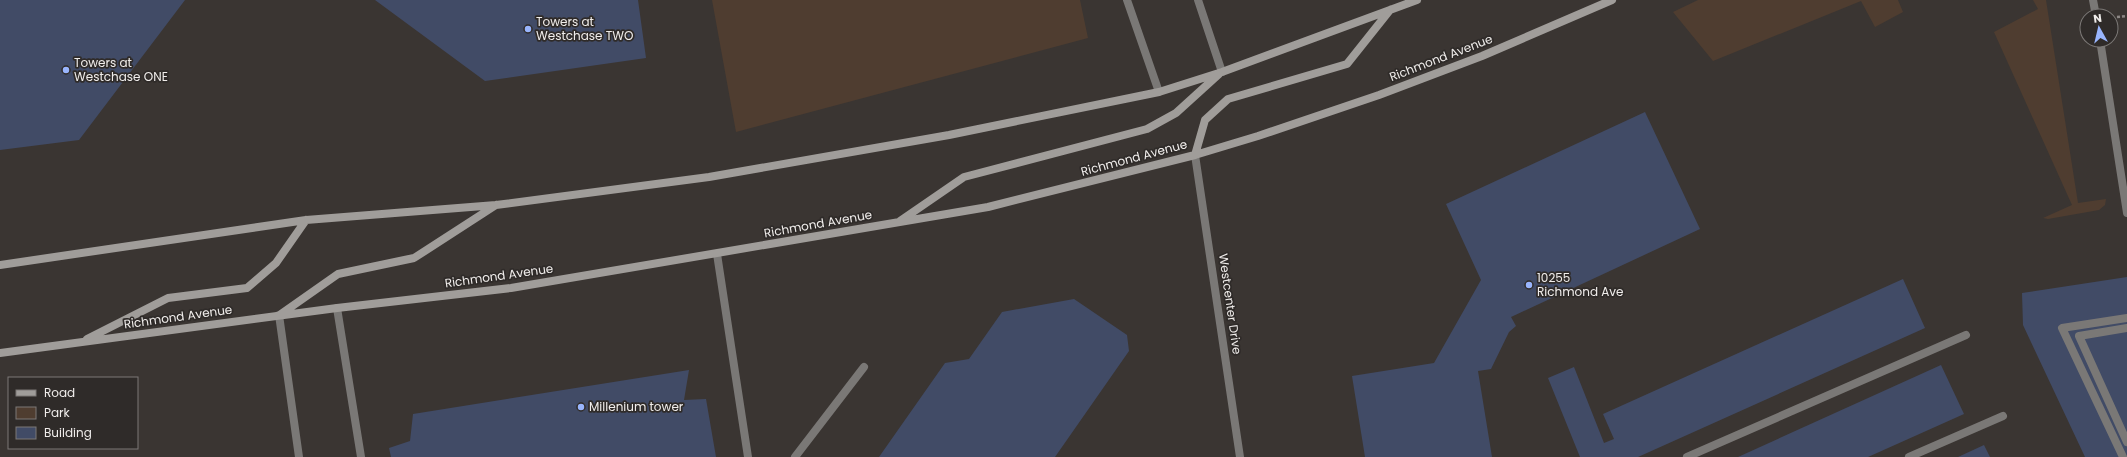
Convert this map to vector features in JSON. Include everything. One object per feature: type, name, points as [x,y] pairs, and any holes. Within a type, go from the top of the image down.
[{"type":"main road","name":"Richmond Avenue","points":[[0,353],[279,315],[511,288],[988,207],[1195,155],[1379,95],[1482,56],[1612,0]]},
{"type":"main road","points":[[0,265],[306,220],[496,205],[709,178],[949,135],[1159,92],[1222,72],[1413,1]]},
{"type":"main road","points":[[1195,155],[1205,120],[1228,99],[1347,64],[1391,10]]},
{"type":"main road","points":[[898,222],[964,177],[1147,129],[1176,113],[1222,72]]},
{"type":"main road","points":[[279,315],[338,274],[414,258],[496,205]]},
{"type":"main road","points":[[81,342],[168,298],[247,288],[276,263],[306,220]]},
{"type":"street","points":[[1127,0],[1159,92]]},
{"type":"street","points":[[1198,0],[1222,72]]},
{"type":"street","points":[[2101,48],[2127,213]]},
{"type":"street","name":"Westcenter Drive","points":[[1195,155],[1240,457]]},
{"type":"street","points":[[717,254],[748,457]]},
{"type":"street","points":[[337,308],[361,457]]},
{"type":"street","points":[[279,315],[300,457]]},
{"type":"street","points":[[2123,457],[2062,328],[2127,318]]},
{"type":"street","points":[[2127,328],[2079,336],[2127,442]]},
{"type":"street","points":[[1687,457],[1966,336]]},
{"type":"street","points":[[795,457],[804,448],[864,367]]},
{"type":"street","points":[[1909,457],[2003,416]]},
{"type":"green space","points":[[712,0],[1080,0],[1088,38],[736,132]]},
{"type":"green space","points":[[1698,0],[1898,0],[1903,12],[1875,27],[1861,1],[1713,61],[1673,12]]},
{"type":"green space","points":[[2033,0],[2046,0],[2078,203],[2106,199],[2105,205],[2099,210],[2048,219],[2043,218],[2072,205],[1994,32],[2038,9]]},
{"type":"building","name":"Towers at Westchase ONE","points":[[0,0],[185,0],[79,140],[0,150]]},
{"type":"building","name":"Towers at Westchase TWO","points":[[375,0],[638,0],[646,58],[485,81]]},
{"type":"building","name":"10255 Richmond Ave","points":[[1645,112],[1700,229],[1511,317],[1516,326],[1509,332],[1491,369],[1478,371],[1492,457],[1365,457],[1352,376],[1434,363],[1481,280],[1446,204]]},
{"type":"building","points":[[2127,277],[2127,457],[2085,457],[2023,325],[2022,293]]},
{"type":"building","points":[[1903,279],[1925,328],[1638,457],[1580,457],[1548,378],[1574,367],[1604,443],[1614,439],[1603,414]]},
{"type":"building","points":[[1074,299],[1127,335],[1129,351],[1055,457],[879,457],[945,363],[969,359],[1002,312]]},
{"type":"building","points":[[1941,365],[1964,414],[1868,457],[1738,457]]},
{"type":"building","name":"Millenium tower","points":[[689,370],[684,400],[706,399],[716,457],[391,457],[389,448],[410,441],[413,414]]},
{"type":"building","points":[[1984,445],[1990,457],[1958,457]]},
{"type":"place","name":"Towers at Westchase TWO","points":[[528,29]]},
{"type":"place","name":"Towers at Westchase ONE","points":[[66,70]]},
{"type":"place","name":"10255 Richmond Ave","points":[[1529,285]]},
{"type":"place","name":"Millenium tower","points":[[581,407]]}]
